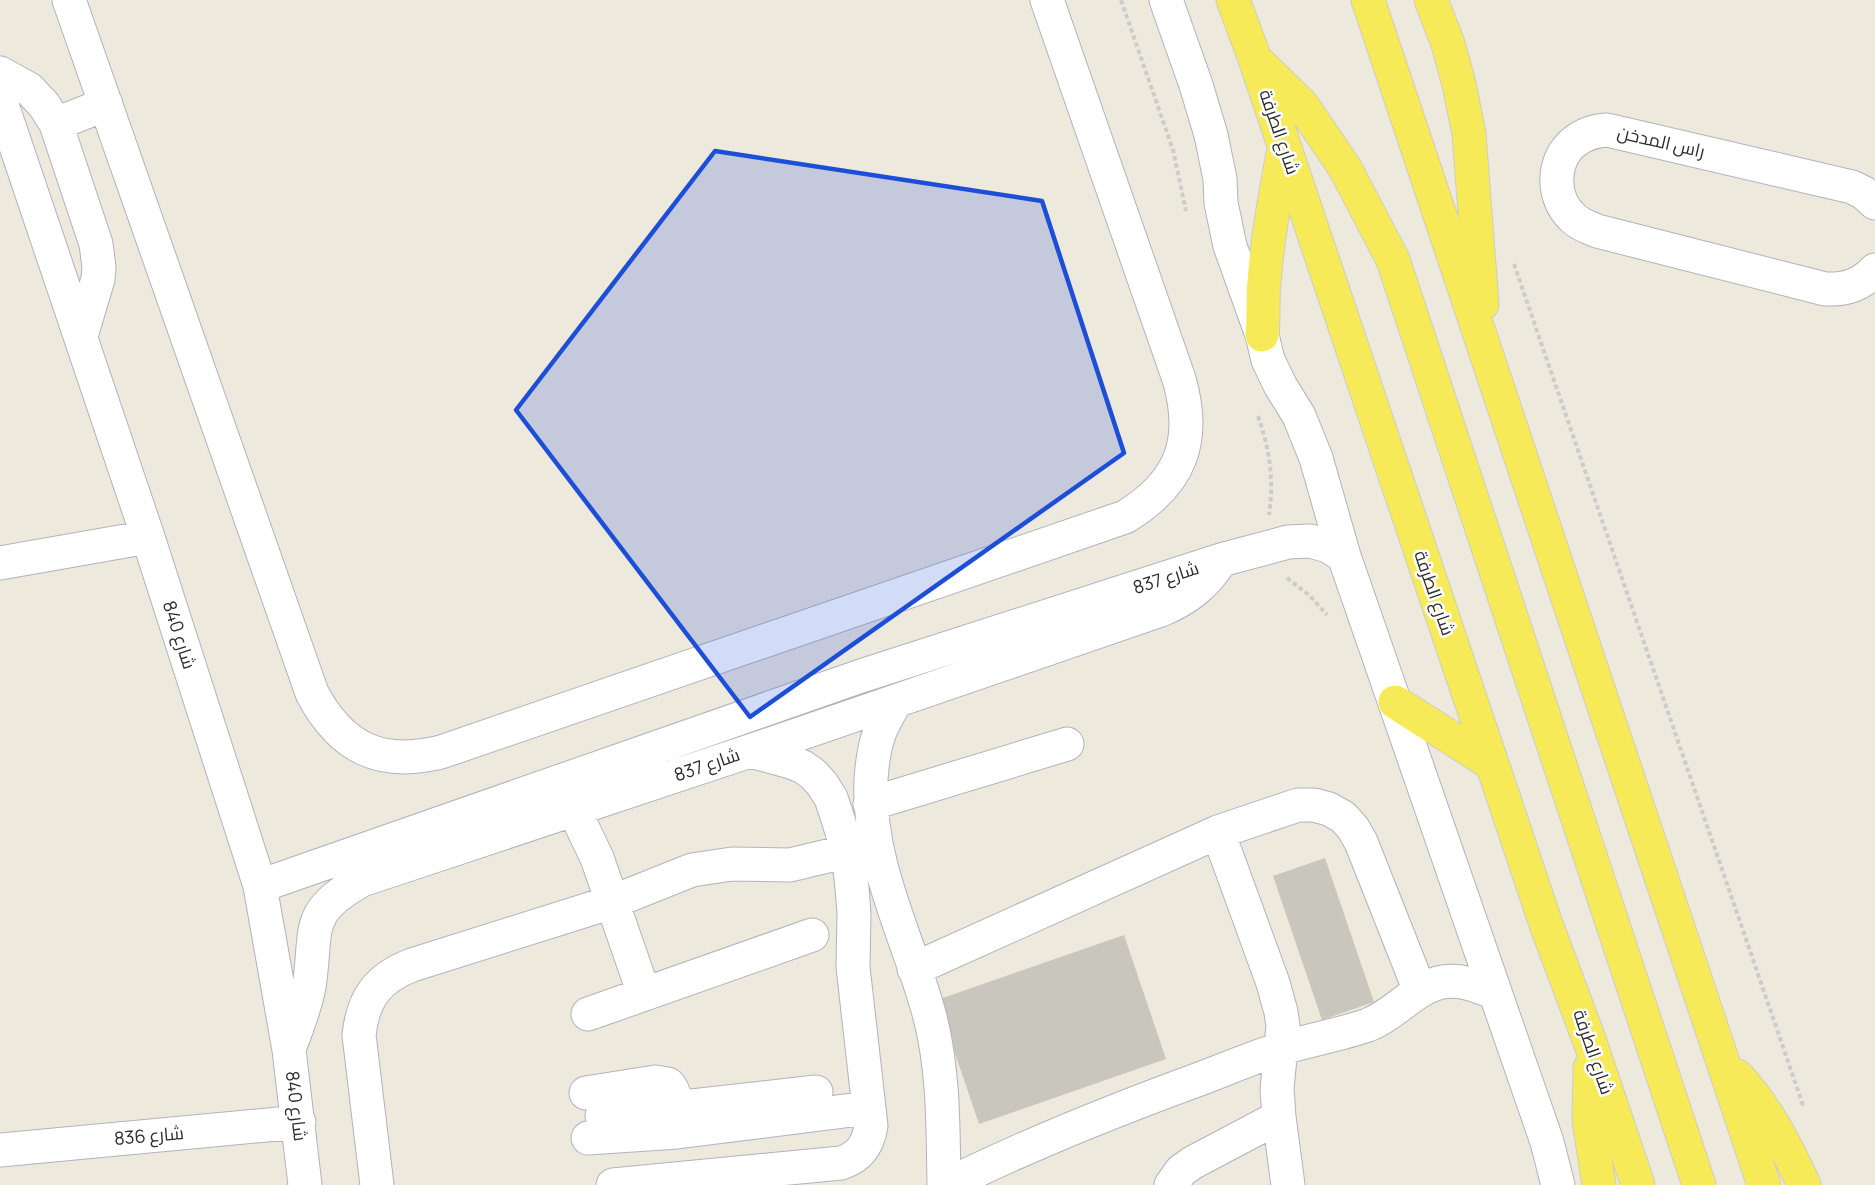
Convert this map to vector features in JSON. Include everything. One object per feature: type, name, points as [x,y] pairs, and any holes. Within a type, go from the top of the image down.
[{"type":"main road","name":"شارع الطرفة","points":[[1233,0],[1255,58],[1547,927],[1590,1042],[1638,1185]]},
{"type":"main road","points":[[1368,0],[1764,1185]]},
{"type":"main road","points":[[1431,0],[1460,84],[1469,134],[1485,348]]},
{"type":"main road","points":[[1255,58],[1302,105],[1339,159],[1393,260],[1699,1185]]},
{"type":"main road","points":[[1262,335],[1264,284],[1272,213],[1284,146]]},
{"type":"main road","points":[[1395,702],[1492,764]]},
{"type":"main road","points":[[1590,1042],[1589,1121],[1599,1185]]},
{"type":"main road","points":[[1724,1061],[1754,1094],[1777,1130],[1804,1185]]},
{"type":"street","points":[[69,0],[312,693],[323,713],[337,730],[355,744],[375,753],[397,758],[420,757],[441,752],[1125,517],[1145,505],[1162,488],[1175,469],[1184,447],[1187,424],[1185,401],[1047,0]]},
{"type":"street","points":[[1166,0],[1211,135],[1217,159],[1230,246],[1262,335],[1268,360],[1299,416],[1316,458],[1344,556],[1547,1142],[1558,1185]]},
{"type":"street","points":[[0,73],[28,89],[44,105],[56,124],[96,244],[98,279],[81,336]]},
{"type":"street","name":"شارع 840","points":[[0,99],[148,537],[260,886],[289,1050],[305,1185]]},
{"type":"street","points":[[56,124],[106,104]]},
{"type":"street","name":"راس المدخن","points":[[1875,203],[1864,193],[1852,187],[1607,130],[1592,132],[1579,138],[1567,149],[1559,161],[1556,176],[1557,191],[1562,205],[1571,217],[1583,226],[1875,303]]},
{"type":"street","name":"راس المدخن","points":[[1825,289],[1854,286],[1867,279],[1875,270]]},
{"type":"street","points":[[0,563],[148,537]]},
{"type":"street","name":"شارع 837","points":[[260,886],[861,676],[1221,560],[1267,547],[1299,542],[1328,546],[1344,556]]},
{"type":"street","name":"شارع 837","points":[[289,1050],[308,990],[314,927],[319,915],[340,892],[362,880],[895,702],[1176,604],[1202,586],[1221,560]]},
{"type":"street","points":[[895,702],[879,735],[872,767],[870,804],[875,843],[883,875],[929,1016],[940,1071],[946,1185],[1096,1118],[1280,1049],[1369,1024],[1381,1019],[1420,991],[1439,983],[1460,981],[1495,993]]},
{"type":"street","points":[[870,804],[1067,744]]},
{"type":"street","points":[[613,1185],[841,1163],[851,1160],[866,1146],[870,1136],[871,1126],[853,967],[854,913],[848,851],[831,798],[813,774],[791,762],[750,751]]},
{"type":"street","points":[[914,969],[1218,832],[1298,805],[1314,805],[1329,809],[1342,817],[1353,828],[1361,842],[1420,991]]},
{"type":"street","points":[[574,810],[597,858],[644,994]]},
{"type":"street","points":[[1218,832],[1279,999],[1282,1026],[1277,1089],[1288,1185]]},
{"type":"street","points":[[377,1185],[359,1035],[360,1019],[365,1005],[384,980],[412,965],[612,902],[692,870],[732,864],[790,865],[848,851]]},
{"type":"street","points":[[588,1014],[812,935]]},
{"type":"street","points":[[677,1179],[677,1120],[673,1090],[668,1084],[661,1082],[590,1116],[677,1120],[867,1097]]},
{"type":"street","points":[[1171,1185],[1181,1171],[1192,1163],[1279,1118]]},
{"type":"street","name":"شارع 836","points":[[0,1150],[299,1122]]},
{"type":"path","points":[[1512,257],[1805,1111]]},
{"type":"highlighted area","points":[[715,151],[1042,201],[1124,453],[750,717],[516,410]]},
{"type":"building","points":[[1325,858],[1374,1002],[1322,1020],[1273,876]]},
{"type":"building","points":[[1124,935],[1166,1059],[979,1124],[937,1000]]}]
